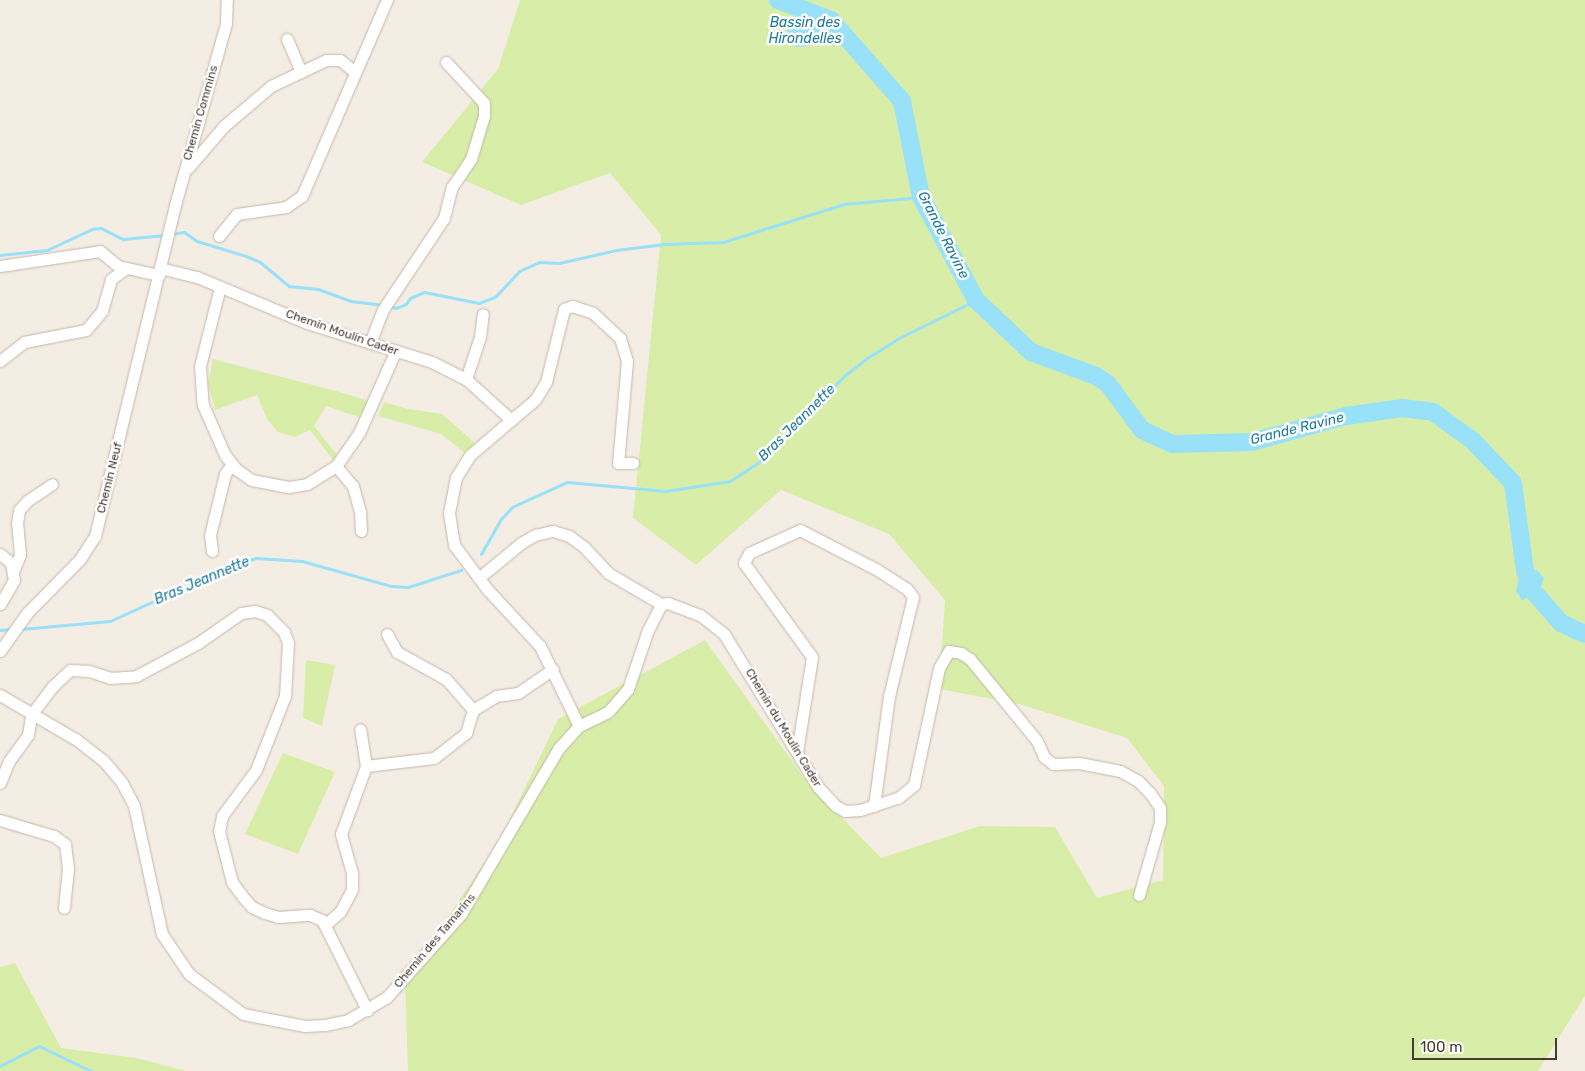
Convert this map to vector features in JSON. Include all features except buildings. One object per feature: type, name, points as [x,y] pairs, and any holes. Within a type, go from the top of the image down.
[{"type":"street","name":"Chemin Commins","points":[[159,271],[226,22],[227,0]]},
{"type":"street","points":[[219,236],[237,214],[279,209],[297,202],[387,0]]},
{"type":"street","points":[[287,39],[301,72]]},
{"type":"street","points":[[185,171],[224,126],[262,93],[301,72],[333,59],[355,72]]},
{"type":"street","points":[[370,343],[382,311],[444,218],[452,187],[471,159],[484,116],[484,103],[446,62]]},
{"type":"street","name":"Chemin Moulin Cader","points":[[0,266],[100,252],[118,266],[159,271],[220,287],[307,324],[432,362],[466,379],[511,420]]},
{"type":"street","points":[[0,361],[24,342],[86,330],[102,311],[111,279],[127,268]]},
{"type":"street","name":"Chemin Neuf","points":[[0,651],[27,613],[80,560],[95,536],[159,271]]},
{"type":"street","points":[[220,287],[200,366],[199,382],[202,406],[212,432],[232,464],[252,480],[289,487],[307,484],[336,466],[359,433],[394,352]]},
{"type":"street","points":[[580,726],[554,669],[540,646],[480,578],[454,545],[449,514],[452,492],[456,477],[470,455],[535,400],[546,382],[564,309],[572,306],[594,313],[620,338],[627,360],[618,462],[633,463]]},
{"type":"street","points":[[466,379],[480,337],[483,314]]},
{"type":"street","points":[[212,551],[210,534],[225,474],[232,464]]},
{"type":"street","points":[[336,466],[353,486],[361,531]]},
{"type":"street","points":[[13,572],[20,555],[17,523],[19,510],[27,501],[52,484]]},
{"type":"street","points":[[797,752],[812,657],[744,563],[749,553],[800,530],[876,570],[907,589],[913,597],[889,696],[874,806]]},
{"type":"street","points":[[480,578],[521,543],[535,535],[553,531],[569,536],[584,547],[608,573],[661,604]]},
{"type":"street","points":[[0,554],[11,563],[13,572],[12,588],[0,604]]},
{"type":"street","name":"Chemin du Moulin Cader","points":[[661,604],[668,603],[700,615],[724,634],[823,794],[836,806],[853,812],[905,795],[916,781],[939,668],[949,652],[956,650],[970,659],[1037,741],[1044,757],[1053,764],[1079,763],[1120,771],[1138,781],[1150,793],[1160,808],[1160,822],[1139,896]]},
{"type":"street","name":"Chemin des Tamarins","points":[[0,695],[103,760],[122,783],[134,806],[162,934],[189,974],[243,1014],[260,1019],[325,1025],[348,1020],[387,997],[408,977],[461,914],[558,749],[580,726],[608,712],[628,689],[648,630],[661,604]]},
{"type":"street","points":[[0,783],[9,761],[28,735],[32,715],[53,686],[70,670],[89,671],[110,678],[136,676],[198,643],[241,613],[255,611],[267,615],[280,627],[288,643],[285,696],[256,770],[222,816],[219,831],[232,882],[252,907],[278,917],[314,916],[326,924],[367,1010]]},
{"type":"street","points":[[387,634],[397,652],[446,680],[473,710]]},
{"type":"street","points":[[366,766],[434,758],[466,733],[473,710],[496,696],[518,693],[554,669]]},
{"type":"street","points":[[326,924],[340,912],[352,888],[352,873],[341,834],[366,766],[360,729]]},
{"type":"street","points":[[0,820],[54,836],[65,844],[68,869],[64,908]]},
{"type":"green space","points":[[520,0],[1585,0],[1585,996],[1538,1071],[408,1071],[405,980],[500,840],[558,719],[705,640],[807,782],[881,858],[980,826],[1055,827],[1097,898],[1163,880],[1164,786],[1127,738],[1019,704],[939,689],[945,600],[889,534],[781,490],[696,565],[633,518],[661,235],[610,173],[521,205],[422,162],[498,69]]},
{"type":"green space","points":[[213,359],[369,401],[362,418],[326,406],[314,426],[338,456],[334,461],[310,430],[295,437],[278,432],[267,419],[257,395],[215,410],[208,383]]},
{"type":"green space","points":[[384,402],[408,409],[442,414],[475,443],[465,453],[441,434],[378,416]]},
{"type":"green space","points":[[306,660],[335,665],[322,726],[303,718]]},
{"type":"green space","points":[[283,753],[335,772],[298,854],[245,834]]},
{"type":"green space","points":[[15,963],[61,1048],[136,1058],[187,1071],[0,1071],[0,967]]},
{"type":"water","name":"Bassin des Hirondelles","points":[[823,12],[835,18],[825,36],[809,46],[796,47],[785,38],[789,25],[801,15]]},
{"type":"water","points":[[1528,568],[1538,571],[1544,579],[1538,593],[1522,600],[1516,591],[1519,578]]},
{"type":"waterway","name":"Grande Ravine","points":[[778,0],[831,20],[902,101],[921,197],[976,300],[1031,352],[1096,376],[1108,384],[1142,430],[1172,444],[1252,442],[1346,416],[1402,408],[1433,412],[1472,440],[1513,483],[1525,571],[1532,590],[1561,623],[1585,634]]},
{"type":"waterway","points":[[388,306],[396,308],[406,304],[410,298],[424,292],[479,303],[495,297],[519,271],[539,262],[559,263],[616,250],[665,244],[723,242],[844,204],[921,197]]},
{"type":"waterway","points":[[0,255],[47,250],[92,229],[101,228],[123,239],[165,235]]},
{"type":"waterway","points":[[171,234],[184,232],[197,241],[260,262],[289,286],[318,289],[351,301],[382,305]]},
{"type":"waterway","name":"Bras Jeannette","points":[[481,554],[501,519],[512,507],[567,482],[666,491],[730,481],[762,460],[844,376],[867,358],[897,339],[976,300]]},
{"type":"waterway","name":"Bras Jeannette","points":[[21,629],[110,621],[233,565],[256,558],[302,561],[391,586],[408,587],[461,570]]},
{"type":"waterway","name":"Bras Jeannette","points":[[0,630],[12,629]]},
{"type":"waterway","points":[[0,1066],[39,1046],[91,1071]]}]
